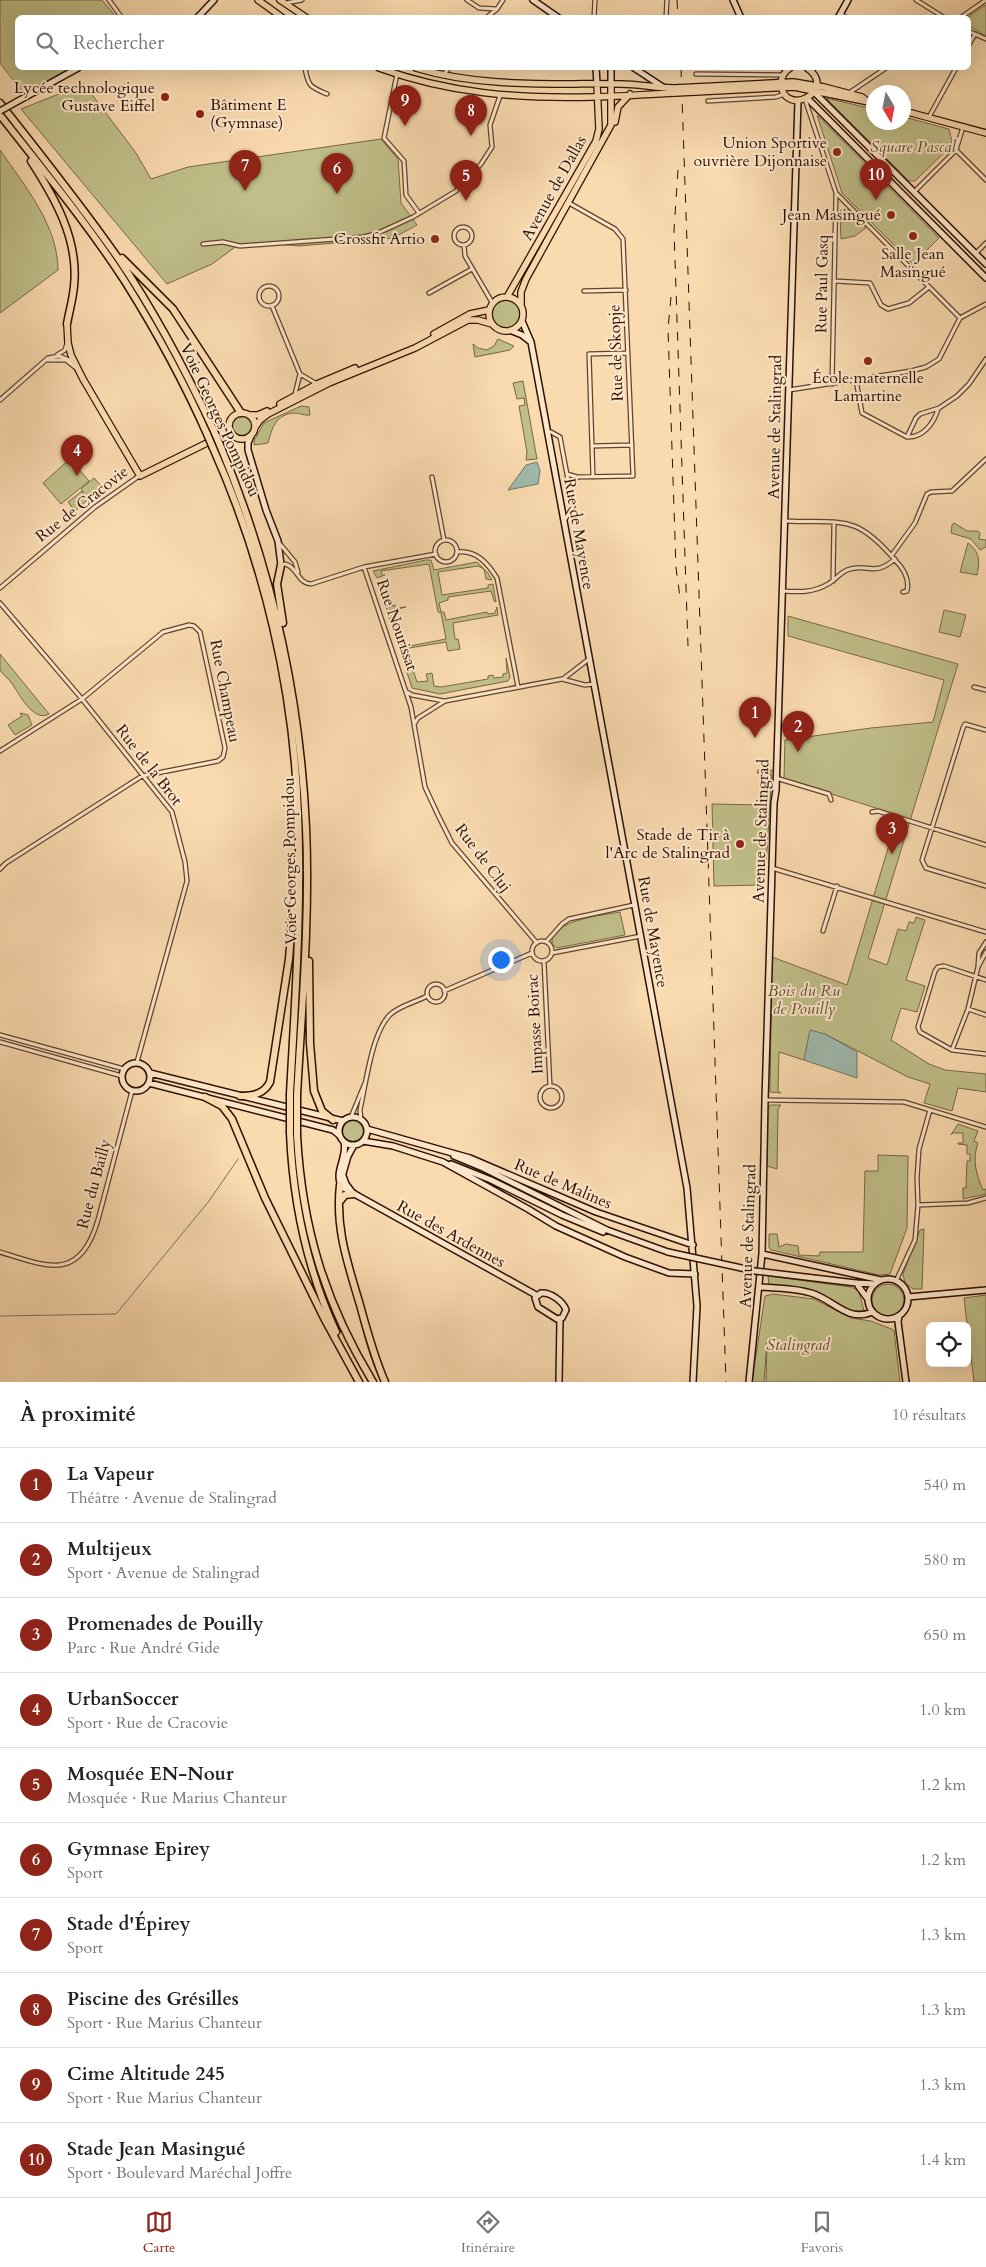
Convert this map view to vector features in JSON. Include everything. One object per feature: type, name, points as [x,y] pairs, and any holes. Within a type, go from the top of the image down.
[{"type":"highway","name":"Voie Georges Pompidou","points":[[0,103],[104,239],[160,326],[240,492],[270,588],[288,667],[304,792],[307,899],[290,1133],[295,1197],[310,1263],[332,1322],[364,1382]]},
{"type":"highway","name":"Voie Georges Pompidou","points":[[0,115],[126,283],[210,432]]},
{"type":"highway","points":[[11,130],[52,196],[68,234],[75,275],[67,324]]},
{"type":"highway","points":[[104,239],[138,277],[173,309],[241,413]]},
{"type":"highway","name":"Voie Georges Pompidou","points":[[216,444],[249,541],[273,632],[291,731],[299,842],[299,933],[294,1095],[302,1192],[316,1261],[342,1325],[373,1382]]},
{"type":"highway","points":[[281,566],[278,572],[278,592],[288,667]]},
{"type":"highway","points":[[240,1096],[253,1095],[264,1090],[271,1076],[289,959],[299,842]]},
{"type":"highway","points":[[307,899],[310,1043],[314,1091],[322,1111],[333,1120]]},
{"type":"highway","points":[[205,1097],[222,1106],[232,1119],[269,1206],[320,1310],[359,1382]]},
{"type":"highway","points":[[340,1185],[339,1227],[342,1242],[371,1345],[385,1382]]},
{"type":"highway","points":[[339,1205],[342,1197],[354,1194]]},
{"type":"main road","points":[[200,15],[214,0]]},
{"type":"main road","points":[[258,0],[279,15]]},
{"type":"main road","points":[[533,0],[554,15]]},
{"type":"main road","points":[[733,0],[740,15]]},
{"type":"main road","points":[[839,15],[848,0]]},
{"type":"main road","points":[[282,2],[302,15]]},
{"type":"main road","points":[[0,111],[74,70]]},
{"type":"main road","points":[[384,70],[455,89],[500,96],[597,97],[781,85],[848,93],[866,101]]},
{"type":"main road","points":[[397,74],[398,70]]},
{"type":"main road","points":[[425,70],[501,82],[611,84],[664,88],[675,91]]},
{"type":"main road","points":[[596,70],[596,84]]},
{"type":"main road","points":[[611,70],[611,84]]},
{"type":"main road","points":[[637,70],[664,88]]},
{"type":"main road","points":[[813,70],[815,89],[986,264]]},
{"type":"main road","points":[[783,72],[781,85],[785,94],[792,99],[803,99],[815,89]]},
{"type":"main road","name":"Avenue de Dallas","points":[[507,297],[513,290],[596,141],[599,129],[596,84]]},
{"type":"main road","name":"Avenue de Dallas","points":[[607,134],[612,121],[611,84]]},
{"type":"main road","points":[[815,89],[866,101]]},
{"type":"main road","name":"Avenue de Dallas","points":[[522,305],[523,285],[568,202],[615,123],[618,107],[630,94]]},
{"type":"main road","points":[[803,99],[910,201],[986,278]]},
{"type":"main road","name":"Avenue de Stalingrad","points":[[749,1382],[762,1254],[772,868],[789,390],[803,99]]},
{"type":"main road","points":[[911,113],[986,133]]},
{"type":"main road","points":[[910,201],[915,193]]},
{"type":"main road","points":[[975,254],[972,260],[986,278]]},
{"type":"main road","points":[[251,436],[240,439],[233,436],[228,425],[232,418],[241,413],[258,415],[317,384],[420,343],[470,314],[489,310],[493,304],[507,297],[513,298],[522,305],[524,316],[522,321],[512,331]]},
{"type":"main road","points":[[489,310],[492,324]]},
{"type":"main road","points":[[281,566],[279,544],[266,510],[248,450],[248,443],[256,426],[268,414],[323,386],[415,348],[468,320],[478,320],[492,324],[498,330],[512,331],[522,335],[531,342]]},
{"type":"main road","name":"Rue de Mayence","points":[[522,321],[531,342],[684,1173],[693,1245],[697,1306],[693,1382]]},
{"type":"main road","points":[[67,324],[68,343],[75,363],[140,476]]},
{"type":"main road","points":[[250,415],[256,426]]},
{"type":"main road","name":"Rue de Cracovie","points":[[216,444],[228,425]]},
{"type":"main road","name":"Rue de Cracovie","points":[[140,476],[233,436]]},
{"type":"main road","points":[[137,1062],[144,1065],[150,1073],[150,1083],[140,1091],[132,1091],[124,1085],[122,1076],[124,1069],[130,1064],[137,1062]]},
{"type":"main road","points":[[150,1073],[333,1120],[343,1121],[351,1117],[361,1120],[366,1129],[363,1141],[354,1145],[350,1151],[340,1185]]},
{"type":"main road","points":[[150,1083],[333,1130],[344,1142],[345,1148],[339,1172],[340,1185]]},
{"type":"main road","points":[[339,1135],[339,1128],[343,1121]]},
{"type":"main road","name":"Rue de Malines","points":[[366,1129],[470,1158],[596,1212],[693,1245]]},
{"type":"main road","name":"Rue de Malines","points":[[363,1141],[393,1146],[459,1166],[562,1215],[603,1232],[668,1252],[755,1271],[875,1284]]},
{"type":"main road","points":[[344,1142],[354,1145]]},
{"type":"main road","name":"Rue de Malines","points":[[424,1146],[483,1168],[567,1212],[626,1238]]},
{"type":"main road","name":"Rue de Malines","points":[[443,1162],[528,1208],[556,1226],[625,1257],[669,1272],[695,1274]]},
{"type":"main road","points":[[343,1174],[346,1184],[354,1194]]},
{"type":"main road","name":"Rue des Ardennes","points":[[340,1185],[536,1295],[546,1292],[563,1303],[566,1310],[564,1316],[560,1319],[559,1382]]},
{"type":"main road","points":[[762,1254],[881,1280],[896,1281],[902,1285],[908,1297],[906,1309],[899,1316],[886,1319]]},
{"type":"main road","points":[[868,1299],[869,1293],[875,1284],[881,1280]]},
{"type":"main road","points":[[856,1282],[868,1299],[872,1312]]},
{"type":"main road","points":[[760,1287],[809,1292],[854,1315],[872,1312],[896,1327],[899,1334]]},
{"type":"main road","points":[[908,1297],[986,1290]]},
{"type":"main road","name":"Rue des Ardennes","points":[[536,1295],[535,1302],[538,1307],[560,1319]]},
{"type":"main road","points":[[899,1316],[899,1334],[906,1382]]},
{"type":"street","points":[[109,0],[120,15]]},
{"type":"street","points":[[282,2],[302,0]]},
{"type":"street","points":[[467,0],[479,8],[497,8]]},
{"type":"street","points":[[489,15],[503,0]]},
{"type":"street","points":[[594,15],[595,0]]},
{"type":"street","points":[[666,15],[667,0]]},
{"type":"street","points":[[916,0],[940,15]]},
{"type":"street","points":[[964,15],[986,0]]},
{"type":"street","points":[[971,32],[986,39]]},
{"type":"street","points":[[971,41],[975,34]]},
{"type":"street","points":[[306,70],[312,88],[327,94]]},
{"type":"street","points":[[444,74],[447,70]]},
{"type":"street","points":[[848,93],[883,70]]},
{"type":"street","points":[[929,118],[955,70]]},
{"type":"street","points":[[696,74],[783,72]]},
{"type":"street","points":[[397,74],[384,138],[404,161],[406,195],[419,214]]},
{"type":"street","points":[[708,101],[776,97],[785,94]]},
{"type":"street","points":[[204,244],[223,242],[240,246],[363,236],[376,234],[419,214],[456,192],[481,164],[492,147],[490,125],[500,96]]},
{"type":"street","name":"Rue Paul Gasq","points":[[803,99],[836,193],[832,384]]},
{"type":"street","points":[[915,193],[956,150],[963,127]]},
{"type":"street","points":[[956,150],[986,180]]},
{"type":"street","points":[[836,193],[960,318]]},
{"type":"street","name":"Rue de Skopje","points":[[567,474],[577,477],[633,476],[626,290],[621,235],[615,229],[568,202]]},
{"type":"street","points":[[464,227],[472,235],[470,243],[464,245],[459,244],[454,237],[456,231],[464,227]]},
{"type":"street","points":[[975,254],[986,243]]},
{"type":"street","points":[[464,245],[465,256],[493,304]]},
{"type":"street","points":[[429,293],[472,269]]},
{"type":"street","points":[[835,281],[870,283],[881,305],[888,309],[909,303],[929,287]]},
{"type":"street","points":[[265,287],[272,287],[278,292],[279,299],[272,306],[265,305],[260,300],[260,292],[265,287]]},
{"type":"street","points":[[584,291],[626,290]]},
{"type":"street","points":[[789,390],[911,372],[933,364],[944,352],[960,318],[986,304]]},
{"type":"street","points":[[272,306],[300,374],[295,396]]},
{"type":"street","points":[[67,324],[70,327],[73,352],[83,379]]},
{"type":"street","points":[[0,400],[45,361],[62,352],[68,343]]},
{"type":"street","points":[[593,477],[589,354],[628,353]]},
{"type":"street","points":[[55,355],[64,356],[75,363]]},
{"type":"street","points":[[907,436],[920,414],[938,408],[957,396],[969,384],[986,359]]},
{"type":"street","points":[[45,361],[66,360],[77,369],[83,379]]},
{"type":"street","points":[[300,374],[317,384]]},
{"type":"street","points":[[856,380],[862,414],[907,436],[918,436],[925,432],[938,408]]},
{"type":"street","points":[[548,432],[560,437],[570,488],[573,507],[564,521]]},
{"type":"street","points":[[592,446],[632,445]]},
{"type":"street","points":[[782,590],[806,592],[833,581],[852,569],[883,568],[893,557],[914,524],[927,494],[931,492],[952,491],[986,459]]},
{"type":"street","name":"Rue de Cracovie","points":[[0,588],[95,507],[140,476]]},
{"type":"street","points":[[432,477],[444,540]]},
{"type":"street","points":[[570,488],[577,477]]},
{"type":"street","points":[[785,521],[849,523],[861,528],[878,540],[903,569],[908,580],[907,590],[903,592]]},
{"type":"street","points":[[833,581],[834,522]]},
{"type":"street","points":[[444,540],[454,542],[458,552],[454,559],[448,562],[440,560],[436,554],[438,544],[444,540]]},
{"type":"street","points":[[279,544],[295,562],[298,575]]},
{"type":"street","points":[[458,552],[477,556],[488,563],[497,578],[518,688]]},
{"type":"street","points":[[281,566],[288,564],[295,569],[302,582],[311,584],[364,567],[436,554]]},
{"type":"street","name":"Rue Nourissat","points":[[364,567],[406,692]]},
{"type":"street","name":"Rue de la Brot","points":[[0,603],[82,699],[174,817],[187,876],[182,901],[137,1062]]},
{"type":"street","name":"Rue Champeau","points":[[82,699],[163,632],[189,625],[198,628],[205,647],[225,748],[223,757],[218,761],[142,776]]},
{"type":"street","points":[[406,692],[412,695],[445,701],[518,688],[562,679],[589,659]]},
{"type":"street","points":[[562,679],[585,685],[594,684]]},
{"type":"street","points":[[974,687],[986,690]]},
{"type":"street","name":"Rue de Cluj","points":[[406,692],[412,707],[425,787],[452,843],[536,943]]},
{"type":"street","points":[[0,751],[82,699]]},
{"type":"street","points":[[414,725],[418,718],[445,701]]},
{"type":"street","points":[[986,730],[965,724],[962,728],[922,860],[925,867],[986,886]]},
{"type":"street","points":[[0,869],[6,863],[142,776]]},
{"type":"street","points":[[776,778],[829,794],[831,800]]},
{"type":"street","points":[[872,812],[878,811],[986,845]]},
{"type":"street","points":[[772,868],[986,932]]},
{"type":"street","points":[[823,931],[837,886]]},
{"type":"street","points":[[532,953],[536,943],[546,942],[569,919],[635,905]]},
{"type":"street","points":[[532,953],[538,960],[544,961],[552,953],[641,936]]},
{"type":"street","points":[[546,942],[550,945],[552,953]]},
{"type":"street","points":[[952,1050],[968,1009],[978,967],[978,958],[986,943]]},
{"type":"street","points":[[978,967],[986,952]]},
{"type":"street","points":[[444,991],[532,953]]},
{"type":"street","name":"Impasse Boirac","points":[[544,961],[550,1086]]},
{"type":"street","points":[[986,980],[944,966],[938,967],[935,970],[918,1027],[920,1032],[952,1050],[986,1054]]},
{"type":"street","points":[[427,996],[427,991],[433,985],[438,985],[444,991]]},
{"type":"street","points":[[427,996],[432,1001],[439,1002],[443,998],[444,991]]},
{"type":"street","points":[[361,1120],[360,1110],[380,1029],[388,1017],[397,1010],[427,996]]},
{"type":"street","points":[[968,1009],[986,1015]]},
{"type":"street","points":[[0,1035],[124,1069]]},
{"type":"street","points":[[0,1042],[122,1076]]},
{"type":"street","points":[[351,1117],[369,1070]]},
{"type":"street","name":"Impasse Boirac","points":[[550,1086],[558,1088],[562,1094],[559,1105],[552,1108],[542,1104],[540,1097],[542,1091],[550,1086]]},
{"type":"street","name":"Rue du Bailly","points":[[0,1252],[49,1266],[68,1262],[86,1250],[96,1229],[132,1091]]},
{"type":"street","points":[[765,1100],[904,1102],[986,1127]]},
{"type":"street","points":[[896,1281],[915,1240],[919,1149],[930,1110]]},
{"type":"street","points":[[918,1205],[968,1203],[986,1198]]},
{"type":"green space","points":[[0,0],[102,0],[114,15],[15,15],[15,70],[66,70],[24,94],[0,63]]},
{"type":"green space","points":[[986,6],[986,36],[971,27],[971,15]]},
{"type":"green space","points":[[84,84],[136,153],[151,179],[188,167],[381,139],[398,159],[401,203],[417,225],[393,238],[299,246],[264,243],[238,245],[212,264],[167,284],[21,109]]},
{"type":"green space","name":"Square Pascal","points":[[826,98],[866,107],[866,130],[911,130],[911,119],[949,129],[952,141],[950,147],[915,181],[909,181]]},
{"type":"green space","name":"Jean Masingué","points":[[817,115],[939,238],[913,264],[842,193]]},
{"type":"green space","points":[[0,150],[29,191],[46,221],[56,253],[58,270],[0,313]]},
{"type":"green space","points":[[845,208],[866,228],[855,236],[841,239],[840,211]]},
{"type":"green space","points":[[506,300],[516,304],[520,314],[516,324],[506,328],[496,324],[492,314],[496,304]]},
{"type":"green space","points":[[498,339],[514,346],[510,350],[475,357],[473,344],[478,348],[487,350],[494,346]]},
{"type":"green space","points":[[523,381],[537,459],[526,460],[527,452],[519,406],[525,405],[524,398],[517,399],[513,383]]},
{"type":"green space","points":[[301,406],[309,407],[310,415],[295,413],[283,416],[276,423],[268,443],[254,445],[254,441],[264,423]]},
{"type":"green space","points":[[238,416],[246,416],[252,422],[252,430],[246,436],[238,436],[232,430],[232,422]]},
{"type":"green space","points":[[70,459],[89,481],[61,504],[43,483]]},
{"type":"green space","points":[[94,478],[102,487],[75,511],[68,502],[82,491],[87,498],[81,489]]},
{"type":"green space","points":[[954,523],[967,531],[978,531],[980,533],[979,539],[986,540],[986,547],[980,550],[971,539],[951,533]]},
{"type":"green space","points":[[968,543],[977,553],[979,565],[977,575],[960,572]]},
{"type":"green space","points":[[431,560],[434,570],[477,562],[484,569],[478,566],[438,572],[442,595],[488,588],[488,585],[493,584],[496,602],[491,591],[448,597],[448,600],[439,603],[441,612],[444,612],[446,620],[487,612],[488,614],[495,613],[497,607],[498,615],[453,623],[455,639],[458,639],[460,649],[448,651],[446,642],[409,648],[407,652],[410,659],[404,660],[398,645],[404,644],[405,647],[446,639],[441,613],[438,612],[429,564],[381,571],[382,575],[385,575],[377,578],[373,571]]},
{"type":"green space","points":[[484,569],[488,573],[492,580],[486,579]]},
{"type":"green space","points":[[386,580],[384,582],[392,606],[395,605],[396,608],[406,607],[393,610],[402,638],[397,640],[378,583]]},
{"type":"green space","points":[[944,610],[966,615],[960,637],[939,632]]},
{"type":"green space","name":"Bois du Ru de Pouilly","points":[[788,616],[958,664],[868,958],[887,965],[898,929],[906,931],[909,922],[914,923],[916,917],[925,920],[906,980],[925,986],[917,1012],[901,1008],[891,1040],[929,1064],[945,1070],[986,1074],[986,1092],[958,1088],[952,1111],[924,1103],[930,1084],[908,1077],[825,1034],[810,1031],[804,1060],[779,1052],[778,1091],[781,1093],[770,1092],[772,957],[847,985],[898,815],[784,779],[785,740],[871,728],[933,722],[944,680],[788,636]]},
{"type":"green space","points":[[0,654],[49,714],[43,716],[37,714],[22,699],[11,682],[0,670]]},
{"type":"green space","points":[[506,658],[510,677],[508,681],[440,694],[412,688],[405,666],[411,664],[417,682],[428,681],[426,674],[432,673],[434,686],[441,687],[488,679],[488,676],[493,675],[494,678],[503,677],[503,674],[507,673]]},
{"type":"green space","points":[[20,713],[28,715],[32,725],[15,735],[8,725],[22,716]]},
{"type":"green space","name":"Stade de Tir à l'Arc de Stalingrad","points":[[758,770],[772,770],[768,774],[772,775],[765,882],[761,885],[714,886],[712,804],[761,805],[762,773],[757,773]]},
{"type":"green space","points":[[620,912],[625,935],[557,948],[552,944],[553,936],[559,929],[568,924],[591,917]]},
{"type":"green space","points":[[770,1105],[781,1105],[778,1109],[777,1169],[767,1166],[768,1110]]},
{"type":"green space","points":[[353,1120],[363,1127],[364,1131],[357,1141],[353,1142],[343,1135],[342,1131],[349,1121]]},
{"type":"green space","points":[[958,1124],[978,1131],[974,1141],[978,1143],[975,1155],[976,1167],[978,1178],[983,1190],[986,1189],[986,1194],[963,1199],[963,1188],[966,1188],[967,1161],[970,1161],[970,1154],[967,1154],[967,1145],[958,1144],[963,1143],[963,1133],[953,1133],[951,1135]]},
{"type":"green space","points":[[878,1155],[908,1156],[907,1228],[890,1274],[879,1275],[769,1248],[769,1234],[777,1234],[779,1247],[786,1244],[798,1246],[799,1255],[819,1256],[820,1252],[863,1252],[865,1171],[878,1171]]},
{"type":"green space","points":[[924,1229],[922,1289],[913,1289],[905,1283],[903,1274],[920,1230]]},
{"type":"green space","points":[[768,1276],[851,1287],[859,1291],[864,1311],[852,1311],[812,1290],[769,1285]]},
{"type":"green space","points":[[888,1284],[900,1288],[904,1300],[900,1312],[888,1316],[876,1312],[872,1300],[876,1288]]},
{"type":"green space","name":"Stalingrad","points":[[773,1294],[814,1299],[851,1318],[871,1321],[894,1330],[900,1382],[766,1382],[767,1342],[764,1382],[752,1382],[765,1296]]},
{"type":"green space","points":[[986,1295],[986,1382],[974,1382],[971,1357],[971,1322],[967,1322],[964,1298]]},
{"type":"shaded area","points":[[537,462],[540,471],[538,484],[508,490],[526,465]]},
{"type":"shaded area","points":[[810,1030],[825,1034],[857,1052],[857,1078],[804,1060]]},
{"type":"waterway","points":[[0,1316],[116,1314],[209,1201],[238,1159]]},
{"type":"railway","points":[[677,0],[678,15]]},
{"type":"railway","points":[[681,70],[726,1382]]},
{"type":"railway","points":[[678,170],[674,230],[688,646]]},
{"type":"railway","points":[[671,297],[668,329],[676,568],[680,597]]},
{"type":"place","name":"Lycée technologique Gustave Eiffel","points":[[165,97]]},
{"type":"place","name":"Bâtiment E (Gymnase)","points":[[200,114]]},
{"type":"place","name":"Cime Altitude 245","points":[[405,126]]},
{"type":"place","name":"Piscine des Grésilles","points":[[471,136]]},
{"type":"place","name":"Union Sportive ouvrière Dijonnaise","points":[[837,152]]},
{"type":"place","name":"Stade d'Épirey","points":[[245,191]]},
{"type":"place","name":"Gymnase Epirey","points":[[337,194]]},
{"type":"place","name":"Stade Jean Masingué","points":[[876,200]]},
{"type":"place","name":"Mosquée EN-Nour","points":[[466,201]]},
{"type":"place","name":"Jean Masingué","points":[[891,215]]},
{"type":"place","name":"Salle Jean Masingué","points":[[913,236]]},
{"type":"place","name":"Crossfit Artio","points":[[435,239]]},
{"type":"place","name":"École maternelle Lamartine","points":[[868,361]]},
{"type":"place","name":"UrbanSoccer","points":[[77,476]]},
{"type":"place","name":"La Vapeur","points":[[755,738]]},
{"type":"place","name":"Multijeux","points":[[798,752]]},
{"type":"place","name":"Stade de Tir à l'Arc de Stalingrad","points":[[740,844]]},
{"type":"place","name":"Promenades de Pouilly","points":[[892,854]]}]
